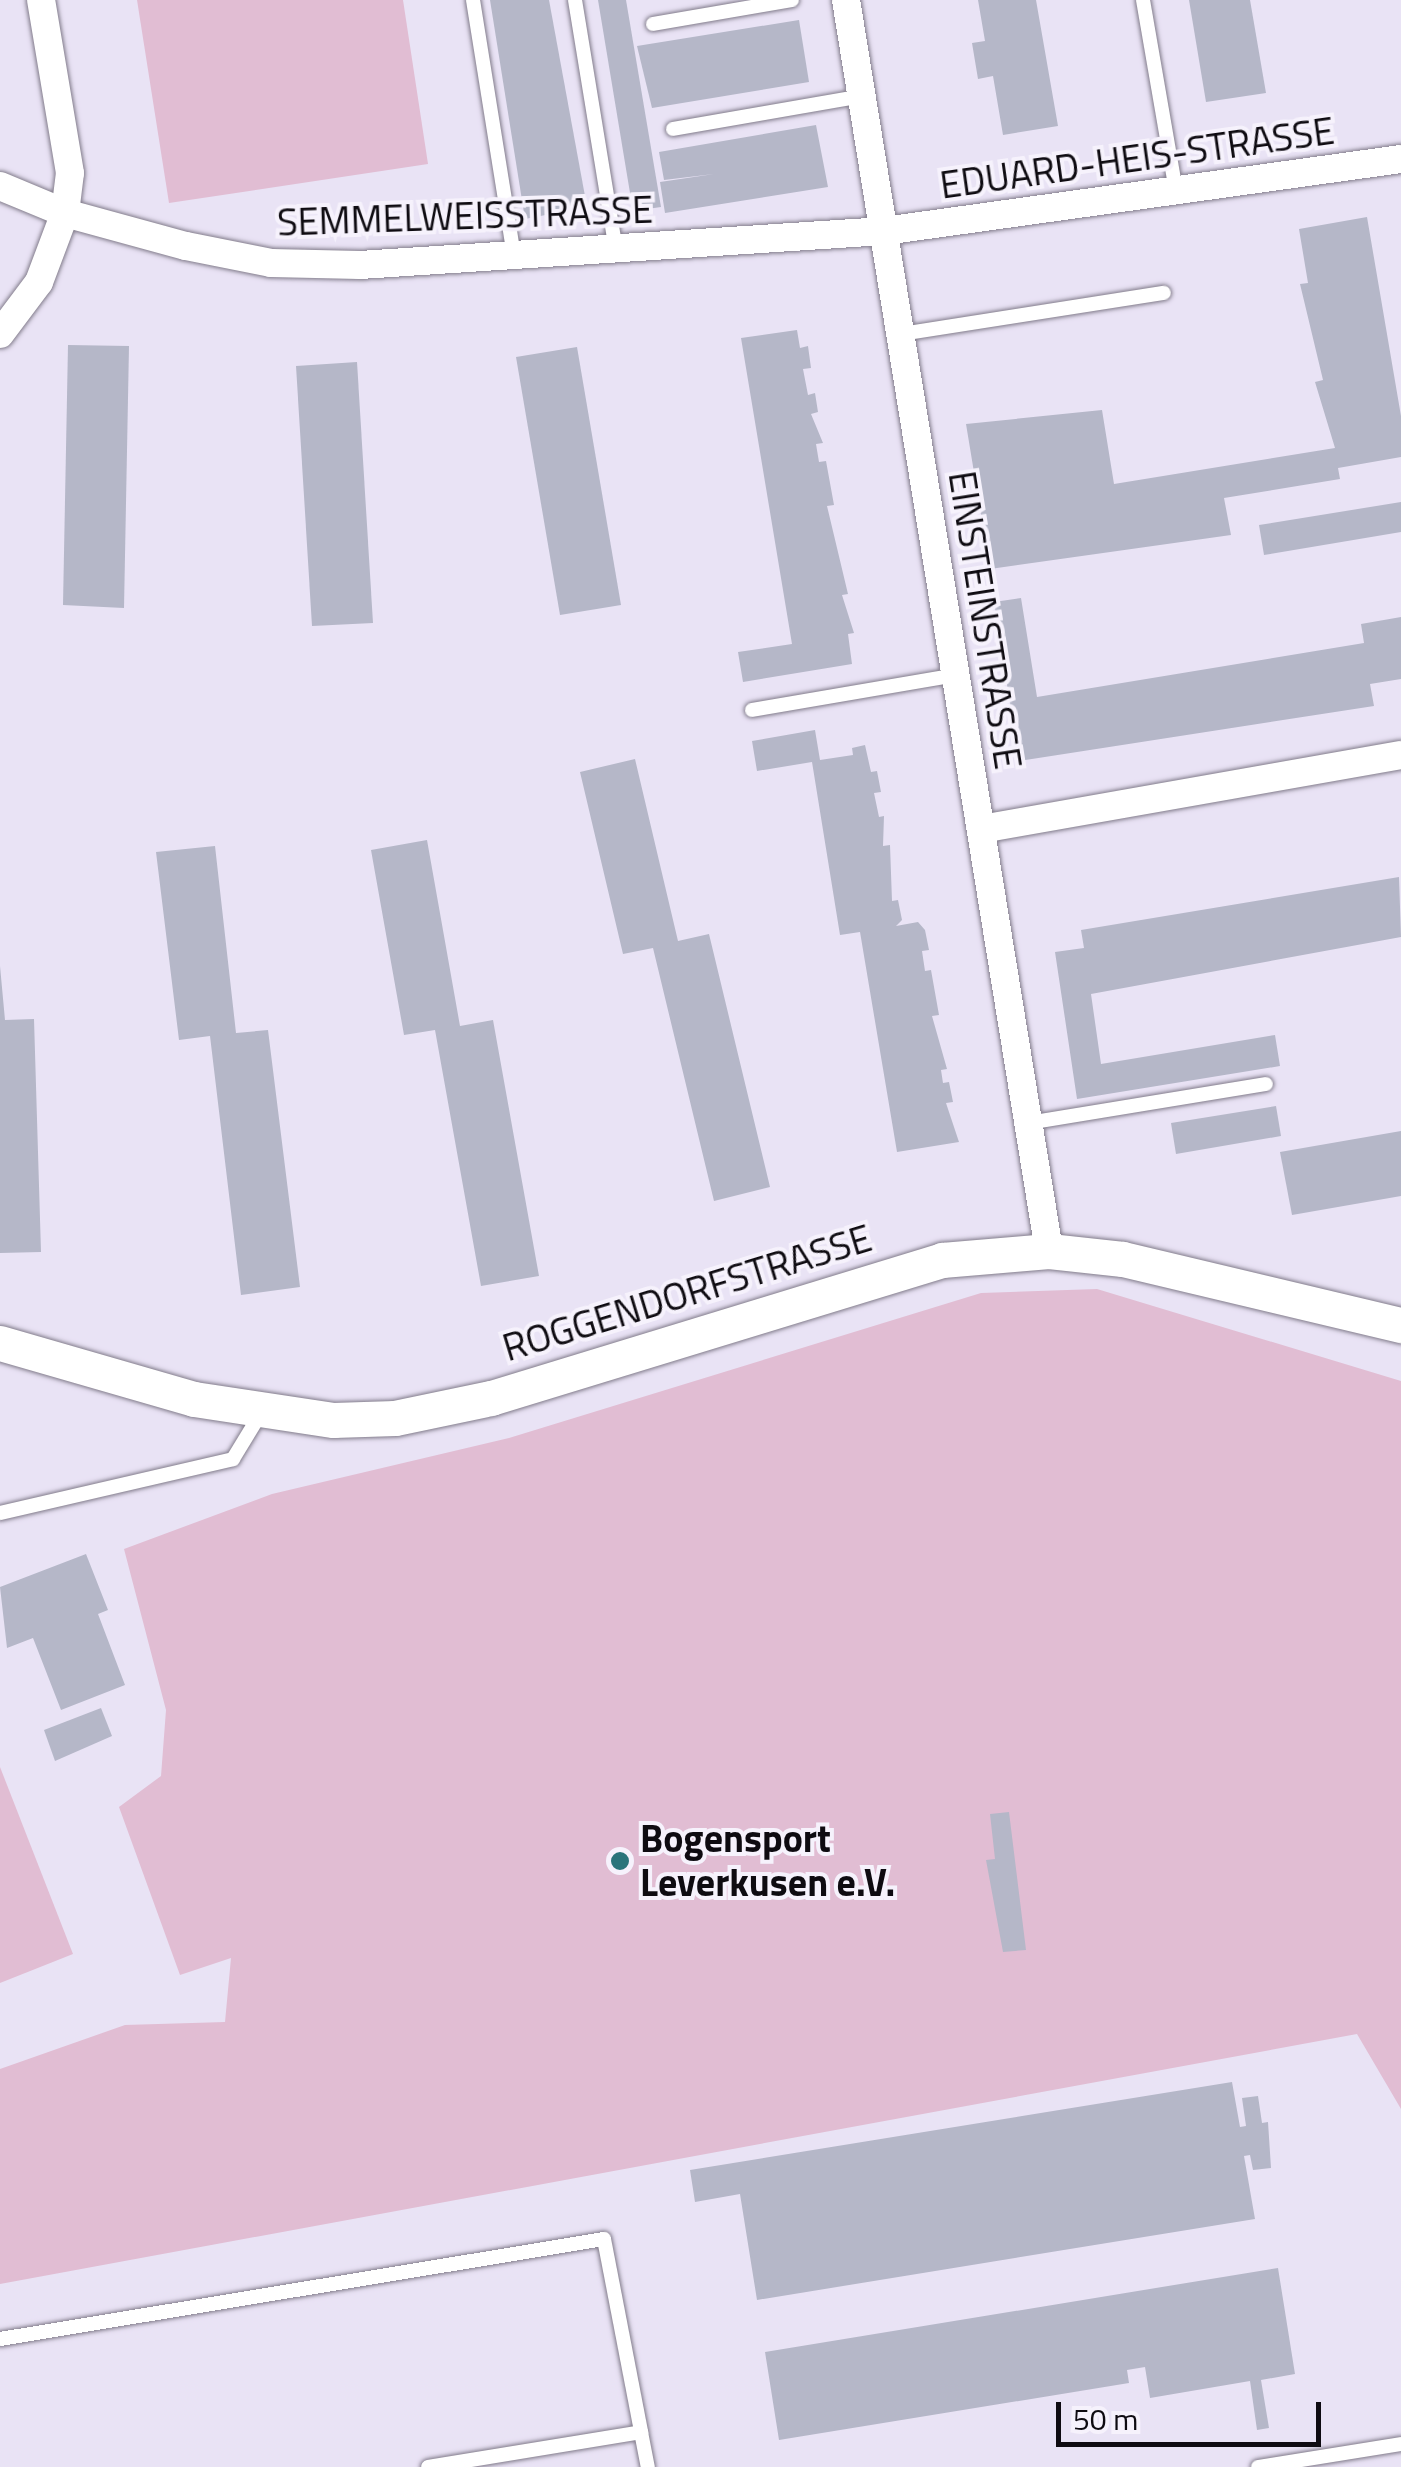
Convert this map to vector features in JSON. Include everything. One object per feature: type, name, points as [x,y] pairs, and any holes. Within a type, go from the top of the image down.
[{"type":"street","points":[[0,334],[39,282],[65,214],[70,173],[42,0]]},
{"type":"street","name":"EINSTEINSTRASSE","points":[[846,0],[1049,1251]]},
{"type":"street","name":"EDUARD-HEIS-STRASSE","points":[[884,231],[1401,159]]},
{"type":"street","name":"SEMMELWEISSTRASSE","points":[[0,186],[65,214],[271,262],[514,257],[884,231]]},
{"type":"street","points":[[980,829],[1401,755]]},
{"type":"street","name":"ROGGENDORFSTRASSE","points":[[0,1344],[261,1413],[395,1418],[491,1398],[942,1260],[1049,1251],[1123,1259],[1401,1324]]},
{"type":"lane","points":[[473,0],[514,257]]},
{"type":"lane","points":[[575,0],[616,250]]},
{"type":"lane","points":[[653,24],[792,0]]},
{"type":"lane","points":[[1144,0],[1176,191]]},
{"type":"lane","points":[[672,130],[862,96]]},
{"type":"lane","points":[[901,334],[1164,293]]},
{"type":"lane","points":[[752,710],[956,675]]},
{"type":"lane","points":[[1028,1122],[1266,1084]]},
{"type":"lane","points":[[0,1513],[233,1459],[261,1413]]},
{"type":"lane","points":[[0,2338],[604,2239],[648,2467]]},
{"type":"lane","points":[[428,2467],[641,2432]]},
{"type":"lane","points":[[1258,2467],[1401,2444]]},
{"type":"shaded area","points":[[137,0],[403,0],[428,164],[169,203]]},
{"type":"shaded area","points":[[1097,1289],[1401,1381],[1401,2109],[1357,2034],[0,2284],[0,2069],[125,2025],[225,2022],[231,1958],[180,1975],[119,1807],[161,1776],[166,1710],[124,1549],[272,1494],[509,1438],[981,1293]]},
{"type":"shaded area","points":[[0,1767],[73,1954],[0,1983]]},
{"type":"building","points":[[490,0],[549,0],[587,207],[525,219]]},
{"type":"building","points":[[598,0],[626,0],[661,207],[633,211]]},
{"type":"building","points":[[978,0],[1036,0],[1058,126],[1003,135],[993,76],[978,79],[972,43],[985,41]]},
{"type":"building","points":[[1189,0],[1250,0],[1266,93],[1206,102]]},
{"type":"building","points":[[799,20],[809,82],[652,108],[637,46]]},
{"type":"building","points":[[816,125],[828,187],[665,213],[660,182],[714,174],[664,180],[659,152]]},
{"type":"building","points":[[1367,217],[1401,416],[1401,457],[1338,468],[1340,479],[1224,498],[1231,535],[990,569],[966,424],[1102,410],[1114,484],[1335,448],[1315,382],[1323,380],[1300,284],[1308,283],[1299,229]]},
{"type":"building","points":[[797,330],[800,348],[808,346],[811,368],[803,369],[808,395],[815,393],[818,412],[811,414],[823,443],[816,444],[819,462],[826,461],[834,505],[827,506],[848,594],[842,595],[854,633],[848,634],[852,664],[743,682],[738,652],[792,644],[741,338]]},
{"type":"building","points":[[68,345],[129,346],[124,608],[63,605]]},
{"type":"building","points":[[577,347],[621,605],[560,615],[516,357]]},
{"type":"building","points":[[357,362],[373,623],[312,626],[296,366]]},
{"type":"building","points":[[1401,502],[1401,532],[1264,555],[1259,525]]},
{"type":"building","points":[[1021,598],[1037,697],[1364,643],[1361,624],[1401,617],[1401,679],[1370,684],[1374,706],[1019,761],[994,602]]},
{"type":"building","points":[[815,730],[820,760],[853,755],[852,748],[865,745],[871,772],[877,771],[881,792],[874,793],[879,817],[884,816],[883,846],[890,845],[892,901],[898,900],[902,920],[896,926],[918,922],[925,930],[929,950],[922,951],[925,971],[931,970],[939,1015],[932,1016],[947,1069],[941,1070],[943,1083],[949,1082],[953,1102],[946,1103],[959,1142],[897,1152],[860,932],[840,935],[812,762],[757,771],[752,741]]},
{"type":"building","points":[[635,759],[678,941],[709,934],[770,1187],[714,1201],[653,948],[623,954],[580,772]]},
{"type":"building","points":[[427,840],[460,1026],[493,1020],[539,1276],[481,1286],[435,1030],[404,1035],[371,850]]},
{"type":"building","points":[[215,846],[236,1033],[268,1030],[300,1287],[241,1295],[210,1036],[179,1040],[156,852]]},
{"type":"building","points":[[1399,877],[1401,937],[1091,994],[1101,1064],[1275,1035],[1280,1066],[1077,1099],[1055,952],[1084,948],[1081,930]]},
{"type":"building","points":[[0,966],[5,1020],[34,1019],[41,1252],[0,1253]]},
{"type":"building","points":[[1276,1106],[1281,1136],[1176,1154],[1171,1123]]},
{"type":"building","points":[[1401,1131],[1401,1196],[1292,1215],[1280,1152]]},
{"type":"building","points":[[86,1554],[108,1610],[98,1614],[125,1685],[61,1710],[33,1638],[7,1648],[0,1587]]},
{"type":"building","points":[[101,1708],[112,1736],[55,1761],[44,1730]]},
{"type":"building","points":[[1009,1812],[1026,1950],[1003,1952],[986,1860],[995,1859],[990,1814]]},
{"type":"building","points":[[1232,2082],[1240,2127],[1246,2126],[1242,2098],[1258,2096],[1262,2123],[1268,2122],[1271,2168],[1253,2170],[1250,2155],[1244,2156],[1255,2219],[757,2300],[740,2194],[695,2202],[690,2170]]},
{"type":"building","points":[[1278,2268],[1295,2374],[1261,2380],[1269,2428],[1257,2430],[1250,2381],[1150,2398],[1145,2367],[1127,2370],[1129,2383],[779,2440],[765,2352]]},
{"type":"place","name":"Bogensport Leverkusen e.V.","points":[[620,1861]]}]
